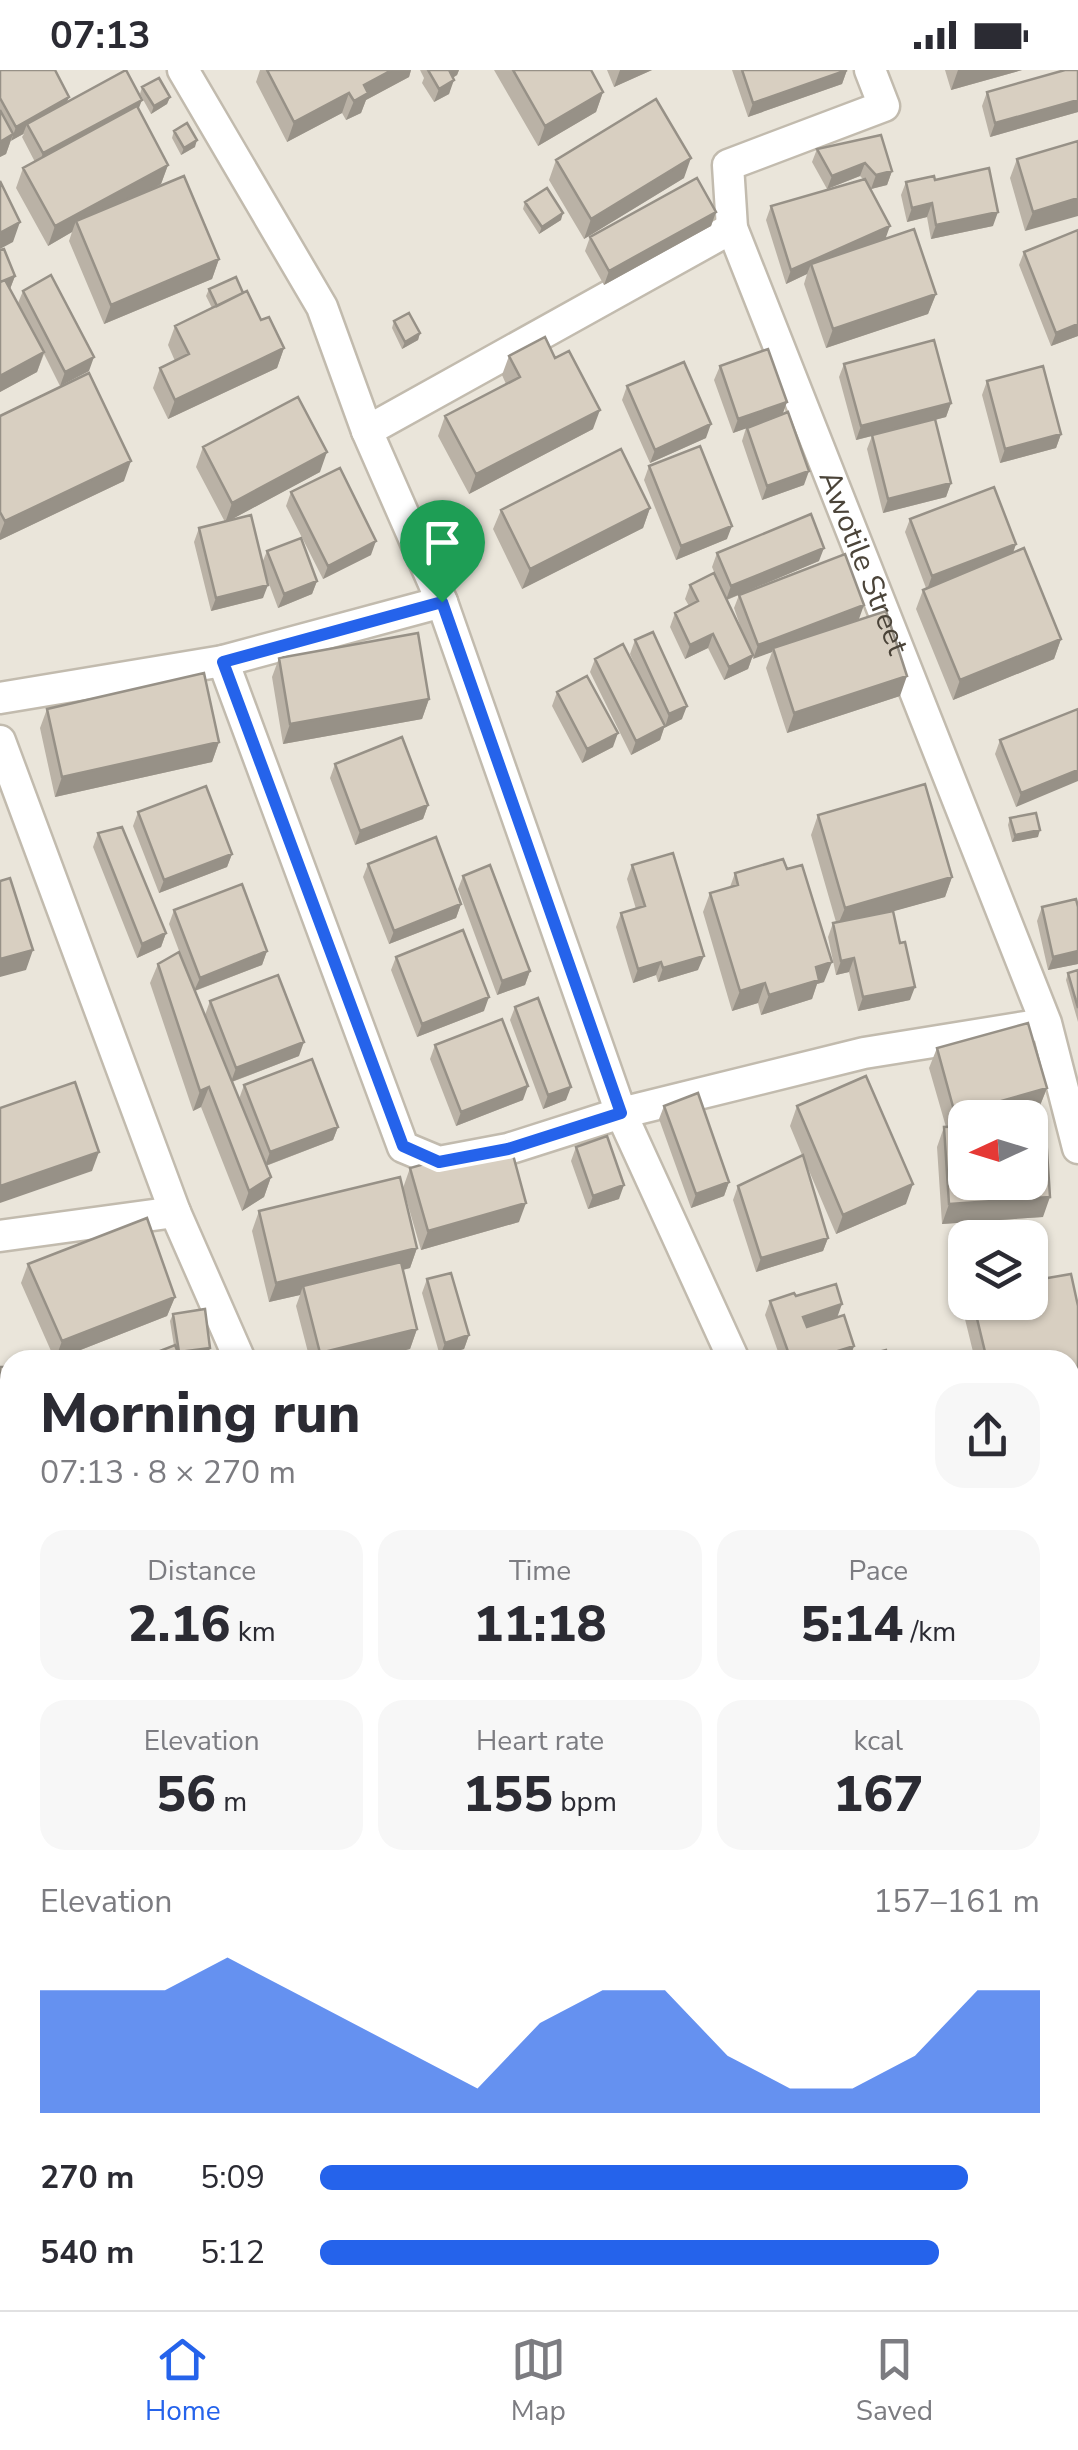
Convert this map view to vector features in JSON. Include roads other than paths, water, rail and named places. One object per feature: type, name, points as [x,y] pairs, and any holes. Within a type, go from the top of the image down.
[{"type":"street","points":[[183,70],[322,307],[367,432],[442,602],[621,1113],[729,1350]]},
{"type":"street","name":"Awotile Street","points":[[870,70],[884,106],[728,165],[732,228],[1046,1023],[1078,1148]]},
{"type":"street","points":[[367,432],[732,228]]},
{"type":"street","points":[[0,698],[223,662],[442,602]]},
{"type":"street","points":[[223,662],[403,1146],[439,1162],[508,1149],[621,1113],[864,1054],[1046,1023]]},
{"type":"street","points":[[0,741],[175,1212],[236,1350]]},
{"type":"street","points":[[0,1236],[175,1212]]}]
